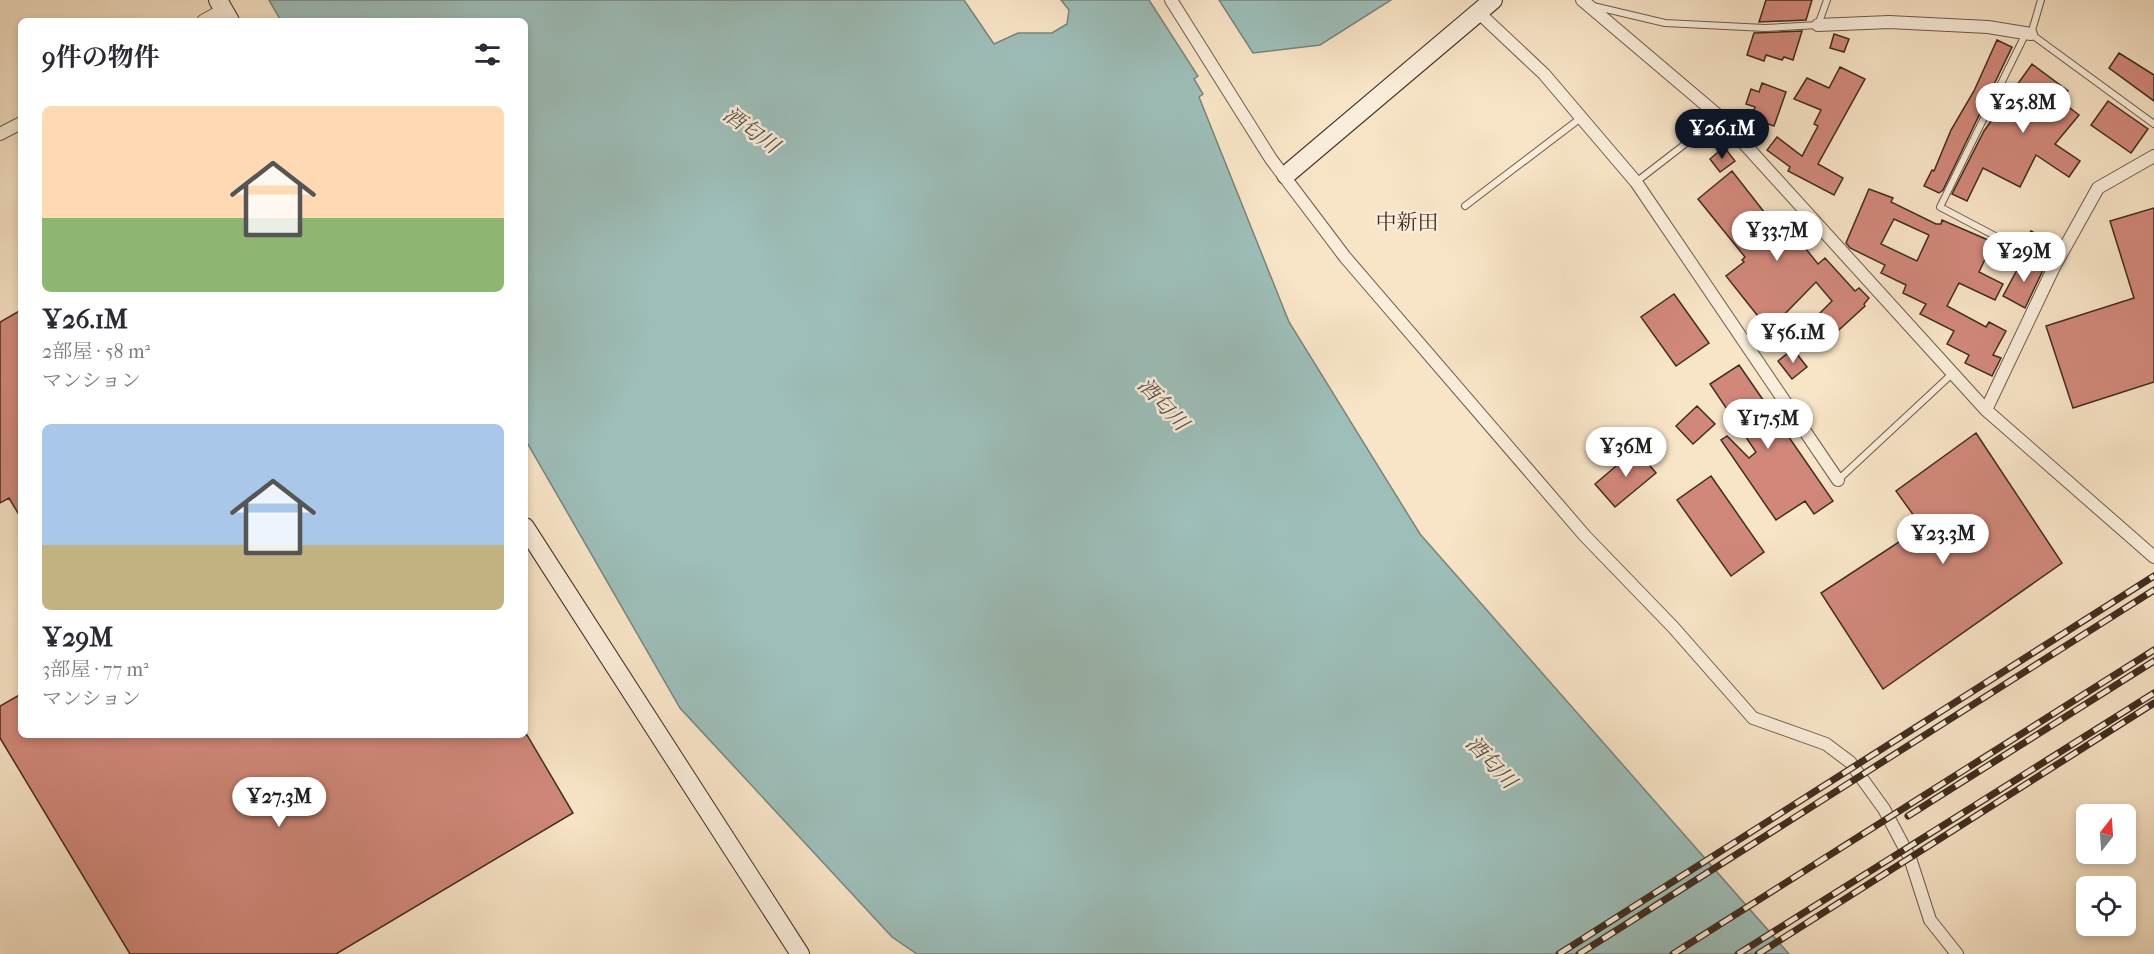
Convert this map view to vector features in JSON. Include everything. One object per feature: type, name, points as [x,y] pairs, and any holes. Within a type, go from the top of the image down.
[{"type":"street","points":[[1171,0],[1271,159],[1286,175],[1345,257],[1585,536],[1672,627],[1754,718],[1826,744],[1850,762],[1884,809],[1910,858],[1930,920],[1957,954]]},
{"type":"street","points":[[1286,175],[1477,11],[1493,0]]},
{"type":"street","points":[[1585,2],[1720,117],[1986,410],[2154,557]]},
{"type":"street","points":[[209,18],[224,10]]},
{"type":"street","points":[[1477,11],[1544,74],[1636,182],[1838,480]]},
{"type":"street","points":[[1818,25],[1889,22],[1988,27],[2028,33]]},
{"type":"street","points":[[0,134],[18,125]]},
{"type":"street","points":[[1986,410],[2054,267],[2098,188],[2154,156]]},
{"type":"street","points":[[528,532],[800,954]]},
{"type":"lane","points":[[1585,2],[1665,22],[1765,28],[1818,25],[1827,0]]},
{"type":"lane","points":[[2041,0],[2028,33],[1940,207],[2054,267]]},
{"type":"lane","points":[[2028,33],[2154,124]]},
{"type":"lane","points":[[1465,206],[1582,116]]},
{"type":"lane","points":[[1636,182],[1720,117]]},
{"type":"lane","points":[[1838,480],[1953,373]]},
{"type":"water","name":"酒匂川","points":[[269,0],[964,0],[994,44],[1018,33],[1052,33],[1067,24],[1069,10],[1061,0],[1149,0],[1198,76],[1194,79],[1203,94],[1199,97],[1289,322],[1420,534],[1789,954],[917,954],[892,937],[680,708],[528,444],[528,18],[279,18]]},
{"type":"water","points":[[1219,0],[1391,0],[1320,45],[1253,53]]},
{"type":"building","points":[[1766,0],[1812,0],[1806,20],[1759,22]]},
{"type":"building","points":[[1802,31],[1793,60],[1784,57],[1782,60],[1766,55],[1764,61],[1747,55],[1754,33]]},
{"type":"building","points":[[1834,34],[1849,39],[1844,52],[1830,48]]},
{"type":"building","points":[[1997,40],[2012,47],[1943,190],[1939,193],[1924,186],[1932,170],[1934,171],[1951,130],[1974,91]]},
{"type":"building","points":[[2119,53],[2154,75],[2154,101],[2109,68]]},
{"type":"building","points":[[2032,64],[2068,91],[2061,101],[2079,115],[2055,144],[2080,161],[2069,177],[2036,155],[2020,187],[1983,168],[1967,201],[1952,194],[1984,131]]},
{"type":"building","points":[[1840,67],[1865,79],[1818,164],[1843,178],[1834,195],[1788,171],[1790,167],[1767,150],[1777,137],[1802,156],[1818,126],[1814,124],[1821,110],[1794,99],[1807,78],[1829,88]]},
{"type":"building","points":[[1762,83],[1786,92],[1774,126],[1751,118],[1755,107],[1746,104],[1751,89],[1759,92]]},
{"type":"building","points":[[2108,101],[2148,129],[2131,153],[2091,125]]},
{"type":"building","points":[[1724,147],[1735,161],[1720,172],[1710,159]]},
{"type":"building","points":[[1732,171],[1779,231],[1786,224],[1818,264],[1825,258],[1855,291],[1859,288],[1869,298],[1865,306],[1829,339],[1812,321],[1832,301],[1816,282],[1769,330],[1726,276],[1744,262],[1742,260],[1745,257],[1698,199]]},
{"type":"building","points":[[1869,189],[1893,198],[1891,202],[1936,224],[1941,224],[1942,220],[1988,240],[1983,251],[1988,253],[1979,272],[2003,284],[1995,300],[1959,283],[1947,306],[1986,327],[1989,322],[2006,331],[1993,355],[2001,358],[1992,376],[1965,363],[1969,355],[1947,344],[1954,331],[1920,314],[1926,304],[1903,293],[1906,285],[1881,273],[1885,265],[1850,248],[1846,243]],"holes":[[[1894,219],[1929,235],[1917,261],[1881,244]]]},
{"type":"building","points":[[2154,208],[2154,382],[2073,408],[2046,326],[2134,298],[2110,221]]},
{"type":"building","points":[[2031,231],[2057,245],[2049,259],[2024,243]]},
{"type":"building","points":[[2024,257],[2044,268],[2025,308],[2003,296]]},
{"type":"building","points":[[1674,294],[1709,343],[1676,366],[1641,317]]},
{"type":"building","points":[[18,312],[18,513],[9,498],[0,503],[0,322]]},
{"type":"building","points":[[1793,349],[1807,367],[1792,379],[1778,361]]},
{"type":"building","points":[[1739,365],[1833,501],[1814,514],[1805,501],[1776,520],[1721,440],[1727,436],[1749,458],[1756,452],[1710,384]]},
{"type":"building","points":[[1697,406],[1715,424],[1693,444],[1676,426]]},
{"type":"building","points":[[1976,433],[2062,563],[1883,689],[1821,593],[1922,527],[1896,491]]},
{"type":"building","points":[[1636,449],[1656,473],[1615,507],[1595,484]]},
{"type":"building","points":[[1711,476],[1764,552],[1731,576],[1677,500]]},
{"type":"building","points":[[18,696],[18,738],[528,737],[573,813],[336,954],[130,954],[0,738],[0,706]]},
{"type":"railway","points":[[1559,954],[2154,576]]},
{"type":"railway","points":[[1579,954],[2154,590]]},
{"type":"railway","points":[[1673,954],[2154,650]]},
{"type":"railway","points":[[1908,816],[2154,661]]},
{"type":"railway","points":[[1738,954],[2154,693]]},
{"type":"railway","points":[[1758,954],[2154,703]]},
{"type":"district","name":"中新田","points":[[1407,222]]}]
